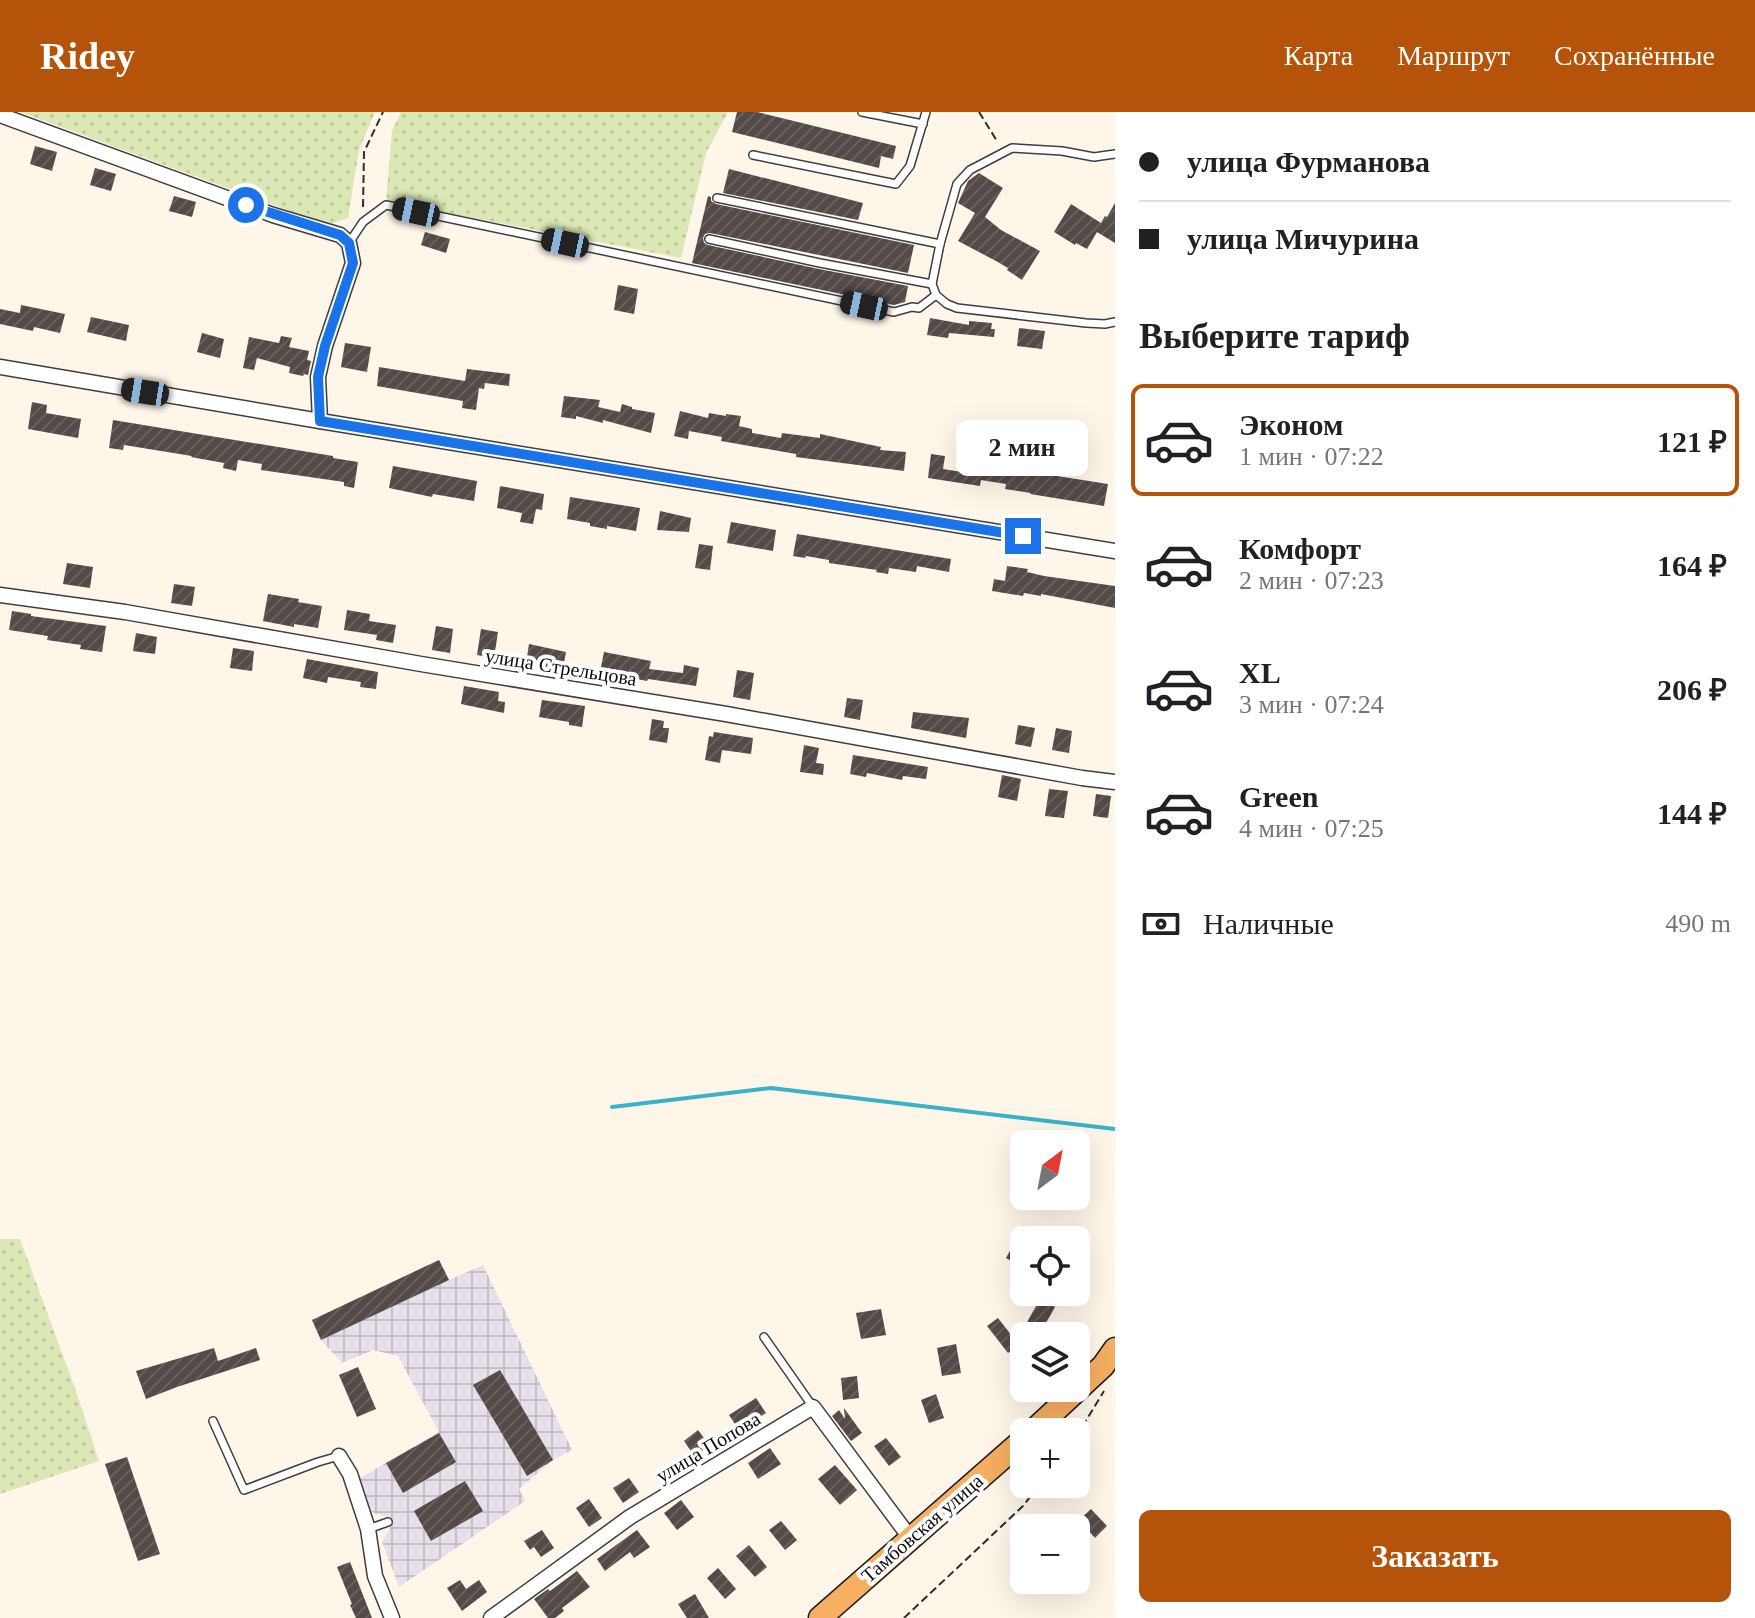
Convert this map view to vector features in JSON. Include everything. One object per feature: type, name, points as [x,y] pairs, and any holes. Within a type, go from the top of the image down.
[{"type":"main road","points":[[1047,1418],[1103,1366],[1115,1349]]},
{"type":"main road","name":"Тамбовская улица","points":[[820,1618],[1010,1451]]},
{"type":"street","points":[[0,115],[273,215],[340,235],[349,243],[353,263],[325,346],[318,377],[320,421]]},
{"type":"street","points":[[0,367],[1115,551]]},
{"type":"street","name":"улица Стрельцова","points":[[0,595],[125,612],[1115,782]]},
{"type":"street","points":[[813,1407],[911,1539]]},
{"type":"street","name":"улица Попова","points":[[491,1618],[630,1517],[813,1407]]},
{"type":"street","points":[[339,1456],[350,1474],[368,1529],[375,1576],[392,1618]]},
{"type":"lane","points":[[862,112],[923,124]]},
{"type":"lane","points":[[753,155],[896,184],[910,166],[926,112]]},
{"type":"lane","points":[[1115,154],[1094,157],[1062,151],[1012,148],[970,170],[957,184],[932,284],[936,295],[957,308],[1086,323],[1115,322]]},
{"type":"lane","points":[[717,198],[940,244]]},
{"type":"lane","points":[[349,243],[363,222],[386,205],[894,312],[919,308],[936,295]]},
{"type":"lane","points":[[709,239],[932,284]]},
{"type":"lane","points":[[764,1337],[813,1407]]},
{"type":"lane","points":[[213,1421],[244,1490],[339,1456]]},
{"type":"lane","points":[[368,1529],[388,1522]]},
{"type":"path","points":[[363,222],[364,152],[383,112]]},
{"type":"path","points":[[979,112],[1004,152]]},
{"type":"path","points":[[1088,1418],[1104,1391]]},
{"type":"path","points":[[904,1618],[1029,1498]]},
{"type":"shaded area","points":[[439,1260],[449,1280],[483,1265],[572,1450],[553,1460],[519,1489],[525,1501],[399,1587],[382,1542],[390,1528],[386,1517],[369,1511],[360,1478],[439,1432],[398,1356],[373,1350],[342,1363],[321,1340],[312,1320]]},
{"type":"green space","points":[[20,112],[375,112],[359,150],[348,218],[328,225]]},
{"type":"green space","points":[[401,112],[728,112],[706,153],[681,258],[386,201],[392,131]]},
{"type":"green space","points":[[0,1239],[20,1239],[99,1461],[0,1494]]},
{"type":"building","points":[[737,112],[757,112],[896,146],[893,159],[881,156],[879,168],[732,132]]},
{"type":"building","points":[[35,146],[57,152],[52,171],[30,164]]},
{"type":"building","points":[[95,168],[116,174],[111,191],[90,185]]},
{"type":"building","points":[[729,169],[863,203],[858,220],[723,193]]},
{"type":"building","points":[[979,173],[1003,188],[985,217],[1001,230],[1040,251],[1022,280],[1008,268],[958,241],[975,213],[958,203],[968,181]]},
{"type":"building","points":[[174,196],[196,202],[192,217],[169,211]]},
{"type":"building","points":[[708,196],[716,204],[914,245],[908,273],[710,233],[703,238],[708,245],[908,286],[905,302],[894,305],[692,263]]},
{"type":"building","points":[[1115,203],[1115,243],[1097,232],[1087,249],[1054,232],[1071,204],[1101,223]]},
{"type":"building","points":[[425,232],[450,239],[446,253],[421,245]]},
{"type":"building","points":[[618,285],[638,289],[634,314],[614,310]]},
{"type":"building","points":[[21,305],[65,314],[60,333],[0,324],[0,309],[20,313]]},
{"type":"building","points":[[91,317],[129,325],[126,341],[87,332]]},
{"type":"building","points":[[930,318],[969,325],[969,321],[992,323],[994,337],[949,333],[948,338],[927,335]]},
{"type":"building","points":[[1019,328],[1045,331],[1042,349],[1017,346]]},
{"type":"building","points":[[202,333],[224,339],[220,358],[197,352]]},
{"type":"building","points":[[281,336],[292,338],[289,347],[309,351],[307,360],[311,361],[308,375],[289,373],[290,367],[257,358],[254,370],[243,368],[249,337],[279,343]]},
{"type":"building","points":[[345,343],[371,347],[367,372],[341,367]]},
{"type":"building","points":[[379,367],[465,381],[467,369],[510,374],[509,386],[485,383],[484,389],[479,388],[476,410],[462,408],[463,401],[377,386]]},
{"type":"building","points":[[564,396],[600,400],[598,407],[620,412],[622,404],[655,413],[651,433],[603,420],[603,423],[576,416],[576,419],[561,417]]},
{"type":"building","points":[[32,402],[47,405],[46,413],[81,419],[78,438],[28,429]]},
{"type":"building","points":[[680,411],[708,418],[709,413],[741,416],[739,426],[752,429],[752,433],[781,438],[782,433],[820,438],[820,434],[881,447],[880,450],[906,452],[904,471],[796,457],[796,454],[721,441],[722,437],[689,431],[688,439],[674,436]]},
{"type":"building","points":[[113,420],[358,462],[354,488],[344,486],[344,482],[261,470],[262,464],[238,460],[236,471],[223,468],[224,463],[192,456],[124,445],[123,450],[109,448]]},
{"type":"building","points":[[931,454],[945,456],[943,469],[968,473],[969,465],[1008,470],[1008,467],[1108,484],[1104,506],[1005,489],[1006,484],[981,480],[980,486],[928,478]]},
{"type":"building","points":[[393,466],[477,481],[474,501],[389,488]]},
{"type":"building","points":[[500,486],[544,494],[542,510],[536,509],[533,524],[520,522],[522,513],[497,508]]},
{"type":"building","points":[[570,497],[640,508],[636,531],[607,526],[607,529],[567,519]]},
{"type":"building","points":[[660,511],[691,518],[689,532],[657,530]]},
{"type":"building","points":[[731,522],[776,530],[773,551],[727,543]]},
{"type":"building","points":[[797,534],[951,559],[949,572],[917,566],[916,572],[889,568],[888,574],[829,563],[829,560],[793,556]]},
{"type":"building","points":[[699,544],[713,546],[710,570],[695,568]]},
{"type":"building","points":[[67,563],[93,567],[90,588],[63,584]]},
{"type":"building","points":[[1007,566],[1028,569],[1027,572],[1044,576],[1115,586],[1115,608],[1041,594],[1024,593],[1023,596],[992,591],[994,579],[1005,581]]},
{"type":"building","points":[[174,584],[195,587],[192,606],[171,603]]},
{"type":"building","points":[[268,594],[322,606],[318,628],[263,621]]},
{"type":"building","points":[[347,610],[370,614],[369,621],[396,625],[393,643],[376,640],[377,635],[344,630]]},
{"type":"building","points":[[12,611],[106,626],[102,652],[47,640],[48,636],[9,630]]},
{"type":"building","points":[[436,626],[453,629],[450,653],[432,650]]},
{"type":"building","points":[[481,629],[498,632],[494,658],[477,655]]},
{"type":"building","points":[[136,633],[157,637],[155,654],[133,651]]},
{"type":"building","points":[[529,644],[566,652],[562,673],[526,663]]},
{"type":"building","points":[[233,648],[254,651],[252,671],[230,668]]},
{"type":"building","points":[[604,652],[651,661],[649,669],[683,673],[684,665],[699,668],[696,686],[600,672]]},
{"type":"building","points":[[307,659],[378,672],[376,689],[360,687],[361,682],[328,677],[327,683],[303,678]]},
{"type":"building","points":[[737,670],[754,673],[750,700],[733,697]]},
{"type":"building","points":[[464,686],[499,692],[498,701],[505,702],[504,713],[461,704]]},
{"type":"building","points":[[847,698],[863,700],[860,720],[844,717]]},
{"type":"building","points":[[542,700],[585,706],[582,727],[539,717]]},
{"type":"building","points":[[913,712],[969,718],[966,738],[911,728]]},
{"type":"building","points":[[652,719],[664,721],[663,728],[669,728],[667,743],[649,740]]},
{"type":"building","points":[[1018,725],[1035,728],[1031,747],[1015,744]]},
{"type":"building","points":[[1056,728],[1072,731],[1069,753],[1052,750]]},
{"type":"building","points":[[714,732],[753,738],[751,754],[722,750],[720,763],[705,760],[709,736],[713,737]]},
{"type":"building","points":[[804,745],[819,748],[816,763],[824,764],[823,775],[800,772]]},
{"type":"building","points":[[853,755],[928,767],[926,779],[903,776],[902,780],[867,773],[866,777],[850,774]]},
{"type":"building","points":[[1002,775],[1021,779],[1017,801],[998,797]]},
{"type":"building","points":[[1049,789],[1068,791],[1064,818],[1045,816]]},
{"type":"building","points":[[1096,794],[1111,796],[1108,818],[1093,816]]},
{"type":"building","points":[[439,1260],[449,1280],[321,1340],[312,1320]]},
{"type":"building","points":[[1036,1306],[1055,1307],[1047,1322],[1027,1322]]},
{"type":"building","points":[[881,1309],[886,1335],[861,1339],[856,1313]]},
{"type":"building","points":[[998,1318],[1010,1333],[1010,1352],[1008,1353],[987,1326]]},
{"type":"building","points":[[956,1344],[961,1373],[942,1376],[937,1348]]},
{"type":"building","points":[[214,1348],[218,1361],[256,1348],[260,1360],[146,1399],[136,1371]]},
{"type":"building","points":[[358,1367],[376,1409],[357,1417],[339,1375]]},
{"type":"building","points":[[500,1370],[553,1460],[527,1476],[473,1385]]},
{"type":"building","points":[[857,1376],[859,1398],[843,1400],[841,1378]]},
{"type":"building","points":[[936,1394],[944,1418],[929,1423],[921,1400]]},
{"type":"building","points":[[756,1398],[766,1413],[739,1430],[729,1415]]},
{"type":"building","points":[[844,1408],[862,1433],[851,1441],[832,1416],[839,1410],[845,1419]]},
{"type":"building","points":[[698,1430],[710,1446],[695,1457],[684,1441]]},
{"type":"building","points":[[439,1433],[456,1462],[403,1493],[386,1463]]},
{"type":"building","points":[[886,1438],[901,1457],[889,1466],[874,1446]]},
{"type":"building","points":[[770,1448],[781,1464],[758,1479],[748,1463]]},
{"type":"building","points":[[127,1457],[160,1554],[138,1561],[105,1464]]},
{"type":"building","points":[[835,1465],[857,1490],[840,1505],[818,1479]]},
{"type":"building","points":[[629,1478],[639,1492],[623,1503],[613,1488]]},
{"type":"building","points":[[465,1481],[483,1511],[431,1541],[414,1511]]},
{"type":"building","points":[[589,1499],[602,1518],[589,1527],[576,1508]]},
{"type":"building","points":[[681,1500],[694,1517],[677,1530],[664,1513]]},
{"type":"building","points":[[1091,1509],[1107,1526],[1095,1538],[1090,1532],[1090,1514],[1086,1514]]},
{"type":"building","points":[[781,1521],[797,1540],[785,1550],[769,1530]]},
{"type":"building","points":[[542,1530],[554,1548],[541,1557],[534,1547],[530,1550],[524,1541]]},
{"type":"building","points":[[637,1530],[650,1547],[634,1558],[630,1552],[605,1571],[597,1559]]},
{"type":"building","points":[[749,1545],[767,1567],[755,1577],[736,1556]]},
{"type":"building","points":[[350,1562],[372,1618],[356,1618],[350,1605],[337,1567]]},
{"type":"building","points":[[718,1568],[736,1589],[725,1599],[707,1578]]},
{"type":"building","points":[[577,1571],[590,1587],[562,1608],[564,1611],[555,1618],[548,1618],[534,1599]]},
{"type":"building","points":[[460,1580],[466,1589],[479,1580],[487,1592],[462,1611],[447,1588]]},
{"type":"building","points":[[695,1594],[709,1618],[687,1618],[678,1604]]},
{"type":"waterway","points":[[612,1107],[771,1088],[1115,1129]]},
{"type":"route","points":[[246,205],[340,235],[349,243],[353,263],[325,346],[318,377],[320,421],[1023,536]]}]
